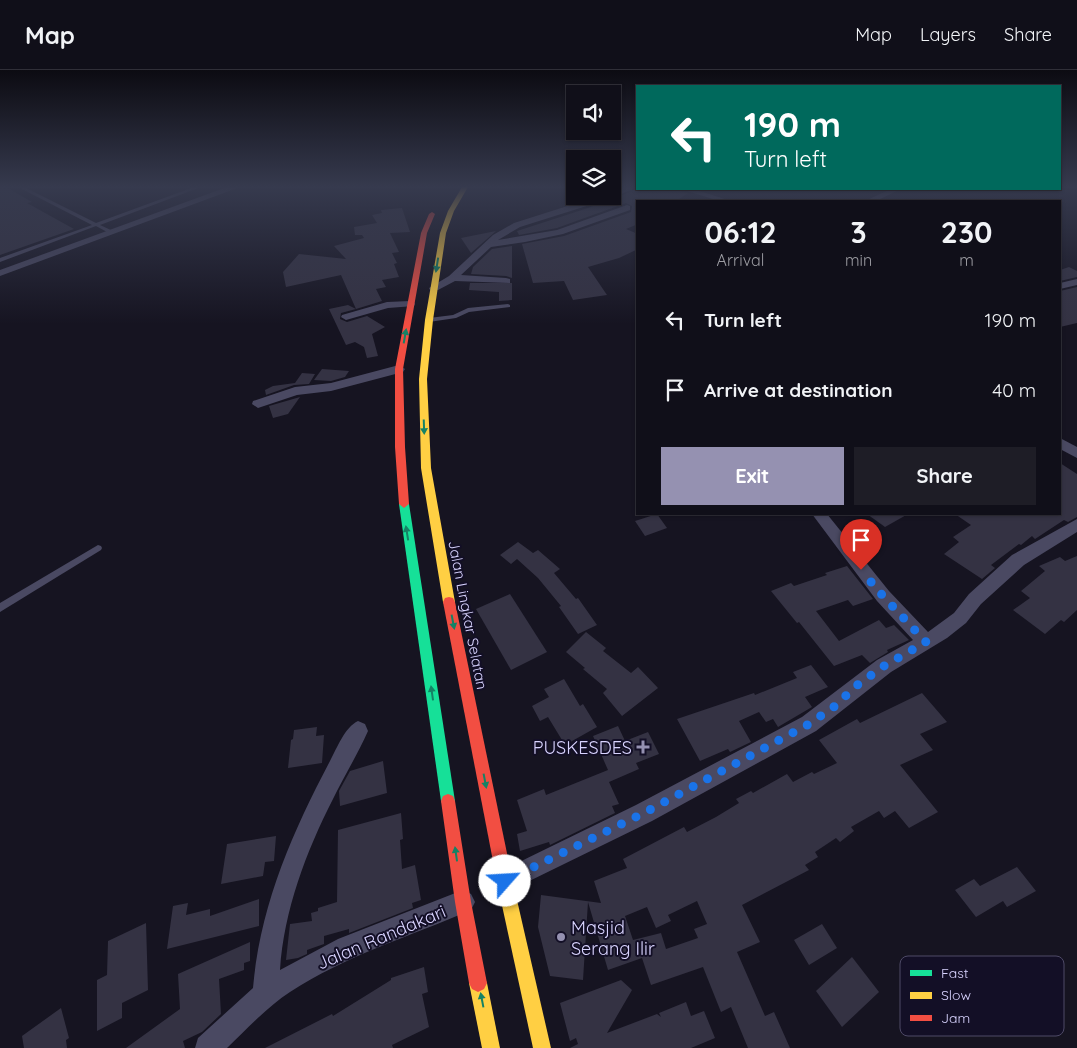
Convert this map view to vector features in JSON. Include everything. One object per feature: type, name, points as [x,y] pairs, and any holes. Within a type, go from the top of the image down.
[{"type":"highway","points":[[424,233],[399,369],[400,447],[405,516],[463,902],[492,1048]]},
{"type":"highway","name":"Jalan Lingkar Selatan","points":[[443,233],[429,320],[423,380],[426,468],[449,601],[505,881],[542,1048]]},
{"type":"highway","points":[[419,608],[449,601]]},
{"type":"street","points":[[0,273],[109,233]]},
{"type":"street","points":[[434,288],[453,278],[504,233]]},
{"type":"street","points":[[490,244],[548,233]]},
{"type":"street","points":[[453,278],[506,281]]},
{"type":"street","points":[[1061,286],[1077,282]]},
{"type":"street","points":[[346,317],[387,305],[410,304]]},
{"type":"street","points":[[258,404],[295,392],[331,387],[399,369]]},
{"type":"street","points":[[1061,444],[1077,453]]},
{"type":"street","points":[[820,515],[883,596],[926,642]]},
{"type":"street","points":[[505,881],[644,813],[809,724],[835,706],[856,686],[884,666],[941,633],[960,618],[975,599],[1018,560],[1077,525]]},
{"type":"street","points":[[265,994],[266,972],[273,929],[286,882],[316,808],[358,731]]},
{"type":"street","name":"Jalan Randakari","points":[[208,1048],[230,1037],[265,994],[282,982],[347,948],[463,902]]},
{"type":"lane","points":[[0,260],[77,233]]},
{"type":"lane","points":[[429,320],[454,317],[468,310],[508,306]]},
{"type":"lane","points":[[0,608],[98,548]]},
{"type":"building","points":[[0,233],[64,233],[0,255]]},
{"type":"building","points":[[355,233],[397,233],[390,233],[399,252],[392,253],[397,263],[394,264],[399,277],[382,280],[386,287],[376,289],[382,301],[356,309],[341,275],[286,287],[283,272],[299,254],[346,259],[334,246],[364,238],[362,235],[355,235]]},
{"type":"building","points":[[488,233],[494,233],[471,253],[461,238]]},
{"type":"building","points":[[518,233],[532,233],[519,235]]},
{"type":"building","points":[[573,233],[636,233],[636,250],[619,258],[588,267],[607,295],[573,300],[564,281],[533,283],[522,244]]},
{"type":"building","points":[[512,246],[512,278],[471,274],[473,267],[492,249]]},
{"type":"building","points":[[1069,267],[1077,271],[1077,277],[1061,281],[1061,270]]},
{"type":"building","points":[[470,283],[512,283],[512,300],[499,301],[499,292],[469,290]]},
{"type":"building","points":[[1077,287],[1077,323],[1061,327],[1061,291]]},
{"type":"building","points":[[348,305],[356,309],[341,313],[340,319],[347,322],[367,316],[385,327],[372,334],[378,356],[367,358],[364,347],[355,342],[346,345],[329,309]]},
{"type":"building","points":[[322,369],[349,371],[345,377],[331,381],[314,380]]},
{"type":"building","points":[[302,373],[315,374],[309,384],[294,385],[266,395],[265,390],[273,386],[295,383]]},
{"type":"building","points":[[300,397],[288,414],[273,418],[269,406]]},
{"type":"building","points":[[1061,464],[1077,474],[1077,517],[1068,522],[1064,520],[1035,539],[1032,536],[1021,545],[1019,544],[991,565],[995,568],[982,579],[944,554],[959,542],[953,537],[971,525],[956,515],[1061,515]]},
{"type":"building","points":[[658,515],[667,528],[645,536],[635,521]]},
{"type":"building","points":[[868,515],[906,515],[885,527]]},
{"type":"building","points":[[518,542],[533,553],[538,550],[560,569],[554,573],[576,599],[578,598],[597,625],[578,634],[559,607],[561,606],[538,578],[517,559],[511,564],[500,555]]},
{"type":"building","points":[[1077,556],[1077,610],[1064,622],[1061,620],[1045,634],[1013,610],[1030,598],[1021,591],[1045,571],[1039,566],[1060,557],[1065,561]]},
{"type":"building","points":[[847,566],[873,599],[853,606],[848,600],[816,611],[839,641],[879,620],[886,628],[894,625],[909,640],[887,650],[888,652],[870,663],[862,655],[834,666],[799,622],[797,623],[771,591],[791,583],[794,586]]},
{"type":"building","points":[[510,594],[547,652],[511,670],[476,609]]},
{"type":"building","points":[[586,632],[606,648],[603,651],[631,673],[638,667],[658,688],[622,716],[603,693],[607,689],[566,652]]},
{"type":"building","points":[[811,665],[828,687],[805,697],[812,707],[778,727],[773,719],[766,722],[759,712],[739,721],[751,742],[730,752],[728,749],[700,761],[677,719],[754,693],[755,695],[797,678],[793,672]]},
{"type":"building","points":[[564,679],[580,706],[583,704],[597,727],[565,745],[548,717],[540,721],[532,706],[549,697],[544,689]]},
{"type":"building","points":[[922,693],[947,722],[920,734],[933,750],[900,765],[938,812],[909,828],[895,811],[884,818],[879,811],[851,827],[854,831],[840,842],[836,838],[815,852],[818,857],[805,865],[809,870],[742,905],[760,942],[737,952],[765,1016],[774,1012],[790,1048],[748,1048],[731,1007],[721,1012],[703,967],[651,985],[642,958],[608,970],[588,902],[583,980],[550,976],[538,927],[541,895],[601,903],[594,881],[627,868],[623,859],[684,827],[687,832],[716,817],[739,803],[736,799],[751,791],[753,793],[787,774],[793,782],[812,772],[814,774],[837,763],[819,740],[857,719],[860,723]],"holes":[[[697,901],[707,924],[694,929],[698,938],[666,949],[661,933],[633,940],[625,916],[647,907],[656,928],[671,921],[668,915]]]},
{"type":"building","points":[[618,726],[625,741],[648,732],[659,754],[636,763],[639,769],[609,782],[619,804],[612,806],[615,813],[550,845],[549,842],[520,851],[517,834],[527,831],[517,800],[544,789],[546,795],[608,770],[593,736]]},
{"type":"building","points":[[317,727],[316,736],[324,735],[322,763],[288,768],[294,730]]},
{"type":"building","points":[[383,761],[387,793],[340,806],[339,791],[350,771]]},
{"type":"building","points":[[401,813],[403,839],[400,840],[402,869],[415,865],[421,900],[412,903],[413,908],[349,933],[349,929],[324,936],[324,944],[307,950],[307,954],[298,958],[286,960],[290,924],[312,921],[311,913],[318,911],[318,908],[337,902],[338,830]]},
{"type":"building","points":[[276,836],[274,861],[265,862],[263,876],[221,884],[227,844]]},
{"type":"building","points":[[1017,867],[1036,891],[1007,907],[1003,901],[976,917],[955,890],[974,879],[980,886]]},
{"type":"building","points":[[259,899],[259,926],[167,949],[173,906],[188,903],[186,915],[210,909],[210,916]]},
{"type":"building","points":[[146,923],[148,990],[122,1003],[122,1018],[97,1031],[97,980],[107,975],[108,941]]},
{"type":"building","points":[[822,924],[837,948],[809,965],[794,940]]},
{"type":"building","points":[[250,942],[250,961],[244,963],[244,970],[219,979],[221,1014],[202,1032],[183,1041],[185,1048],[126,1048],[180,1009],[178,974]]},
{"type":"building","points":[[852,957],[879,992],[842,1027],[816,991]]},
{"type":"building","points":[[424,967],[428,992],[422,994],[429,1027],[392,1045],[393,1048],[265,1048],[332,1014],[333,1016],[391,980],[391,978]]},
{"type":"building","points":[[621,980],[632,990],[607,1033],[657,1014],[661,1017],[659,1013],[686,1002],[691,1016],[704,1011],[715,1038],[691,1048],[570,1048],[578,1044],[576,1038],[570,1041],[560,1003]]},
{"type":"building","points":[[61,1008],[69,1038],[66,1040],[67,1048],[24,1048],[22,1036]]},
{"type":"traffic: fast","points":[[404,504],[448,801]]},
{"type":"traffic: slow","points":[[443,233],[429,320],[423,379],[426,468],[449,602]]},
{"type":"traffic: slow","points":[[506,887],[542,1048]]},
{"type":"traffic: slow","points":[[478,983],[491,1048]]},
{"type":"traffic: jam","points":[[404,504],[400,447],[399,369],[424,233]]},
{"type":"traffic: jam","points":[[449,602],[506,887]]},
{"type":"traffic: jam","points":[[448,801],[463,902],[478,983]]},
{"type":"place","name":"PUSKESDES","points":[[643,747]]},
{"type":"place","name":"Masjid Serang Ilir","points":[[561,937]]},
{"type":"route","points":[[505,881],[644,813],[809,724],[835,706],[856,686],[884,666],[926,642],[861,570]]}]
